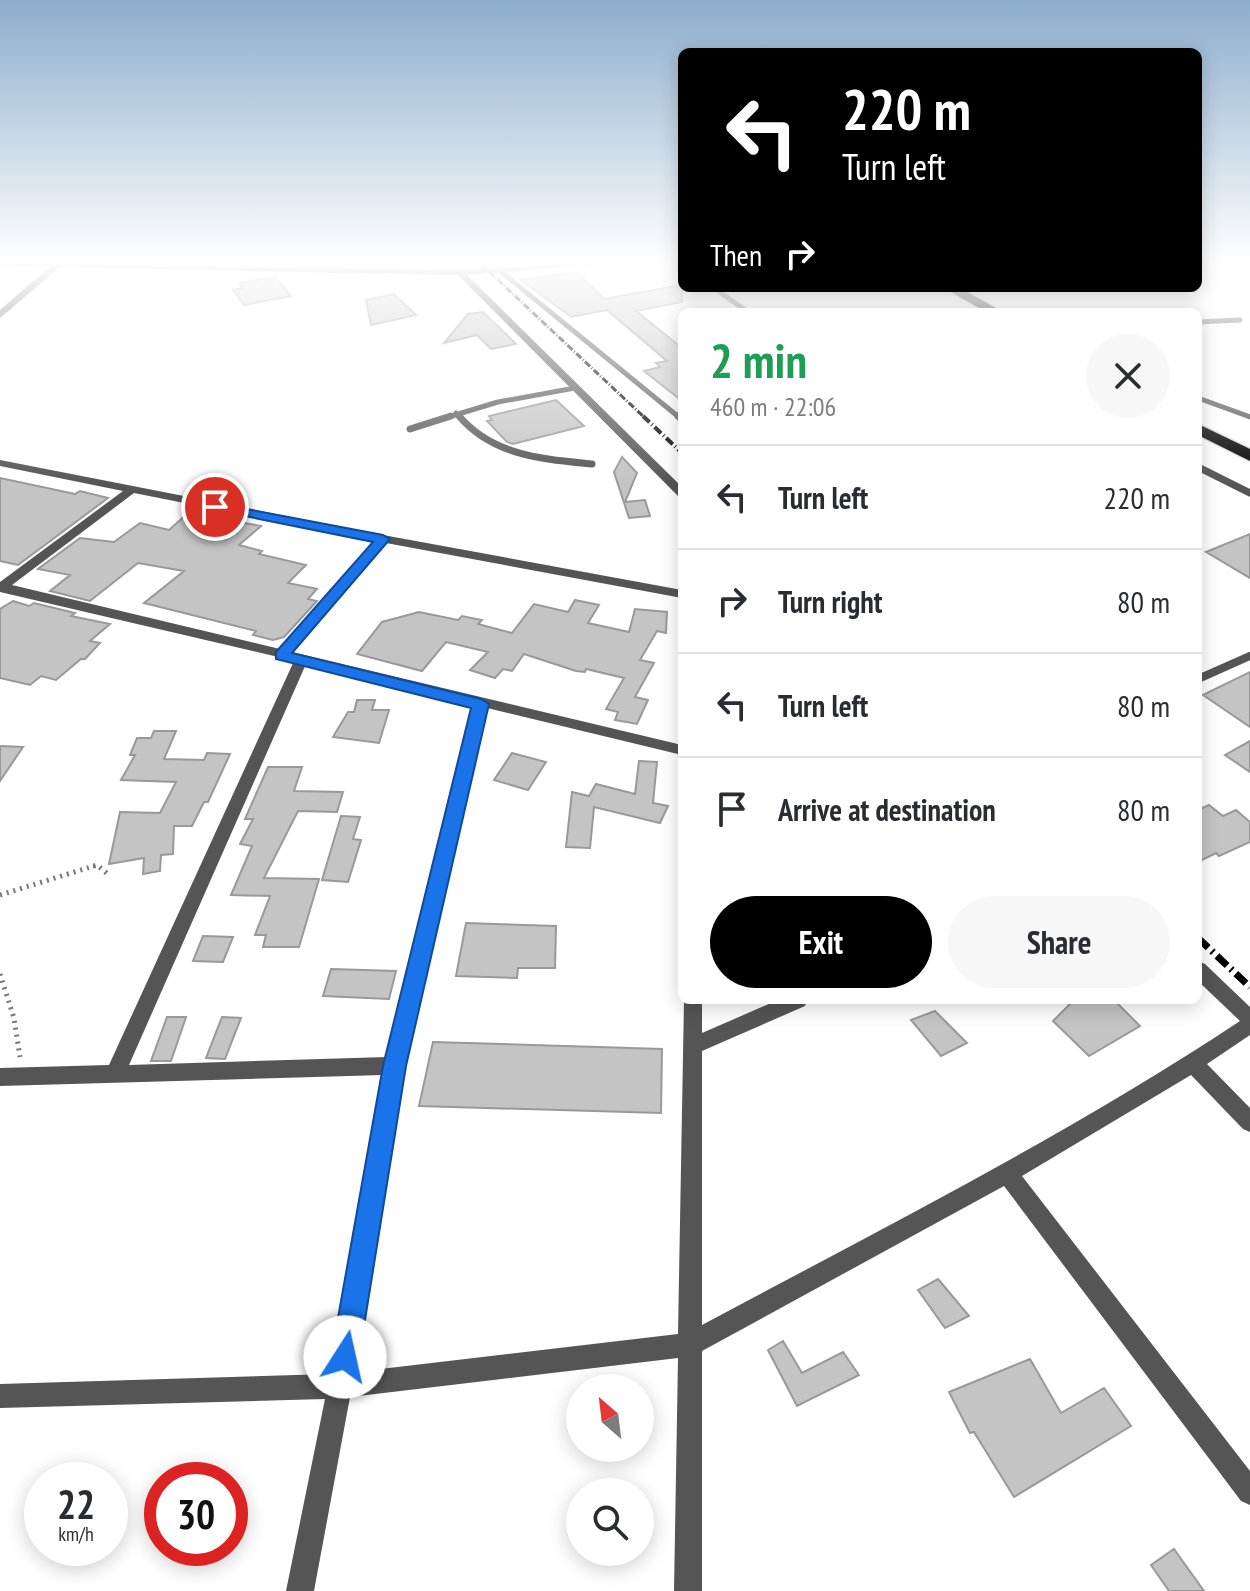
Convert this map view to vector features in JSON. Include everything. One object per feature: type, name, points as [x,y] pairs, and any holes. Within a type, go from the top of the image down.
[{"type":"highway","points":[[1202,419],[1250,443]]},
{"type":"highway","points":[[1202,431],[1250,456]]},
{"type":"street","points":[[524,337],[678,490]]},
{"type":"street","points":[[0,463],[678,593]]},
{"type":"street","points":[[0,587],[131,490]]},
{"type":"street","points":[[281,656],[383,539]]},
{"type":"street","points":[[0,587],[678,749]]},
{"type":"street","points":[[116,1072],[301,660]]},
{"type":"street","points":[[300,1591],[340,1386],[395,1066],[481,704]]},
{"type":"street","points":[[0,1396],[340,1386],[689,1345],[1007,1173],[1193,1063],[1250,1022],[1202,973]]},
{"type":"street","points":[[688,1591],[693,1004]]},
{"type":"street","points":[[692,1047],[789,1004]]},
{"type":"street","points":[[1193,1063],[1250,1122]]},
{"type":"street","points":[[0,1077],[395,1066]]},
{"type":"street","points":[[1007,1173],[1250,1492]]},
{"type":"lane","points":[[587,337],[678,417]]},
{"type":"lane","points":[[410,429],[456,413],[575,388]]},
{"type":"lane","points":[[1202,399],[1250,417]]},
{"type":"lane","points":[[456,413],[478,437],[517,455],[592,464]]},
{"type":"lane","points":[[1202,469],[1250,493]]},
{"type":"lane","points":[[1202,677],[1250,656]]},
{"type":"path","points":[[0,895],[97,865],[110,876]]},
{"type":"path","points":[[0,974],[14,1018],[22,1076]]},
{"type":"building","points":[[449,337],[468,337],[444,343]]},
{"type":"building","points":[[479,337],[509,337],[516,344],[491,349]]},
{"type":"building","points":[[639,337],[669,337],[678,345],[678,398],[644,371],[660,367],[656,363],[667,361]]},
{"type":"building","points":[[556,400],[584,426],[513,444],[507,442],[487,421],[492,420],[489,416]]},
{"type":"building","points":[[622,457],[637,473],[625,502],[645,500],[650,516],[629,518],[614,472]]},
{"type":"building","points":[[0,478],[108,498],[18,565],[0,561]]},
{"type":"building","points":[[188,513],[261,526],[239,545],[262,551],[259,554],[306,565],[288,583],[317,589],[308,599],[317,601],[284,637],[273,640],[253,635],[256,631],[144,603],[184,571],[138,563],[90,601],[50,591],[70,575],[38,569],[80,538],[114,542],[140,523],[169,530]]},
{"type":"building","points":[[1250,534],[1250,578],[1206,552]]},
{"type":"building","points":[[575,600],[599,605],[588,623],[629,632],[635,609],[667,612],[666,633],[657,631],[640,660],[654,663],[635,697],[648,700],[637,724],[615,720],[618,712],[606,709],[624,678],[586,669],[585,672],[576,671],[524,654],[512,671],[503,669],[495,678],[470,670],[488,652],[446,642],[422,671],[357,654],[382,622],[419,612],[458,620],[462,616],[482,620],[478,624],[512,633],[534,604],[568,612]]},
{"type":"building","points":[[13,601],[29,606],[34,603],[75,613],[71,616],[110,624],[90,641],[100,643],[85,659],[56,680],[41,676],[30,685],[0,678],[0,609]]},
{"type":"building","points":[[1250,672],[1250,727],[1203,695]]},
{"type":"building","points":[[357,700],[375,700],[372,710],[389,710],[379,743],[333,737],[348,712],[354,712]]},
{"type":"building","points":[[154,731],[176,731],[164,759],[204,760],[207,753],[230,754],[208,802],[204,802],[192,826],[174,826],[173,854],[161,855],[160,871],[143,874],[144,858],[109,864],[120,812],[160,813],[176,782],[121,780],[135,755],[130,755],[137,738],[151,738]]},
{"type":"building","points":[[1250,741],[1250,772],[1225,755]]},
{"type":"building","points":[[0,746],[23,747],[0,781]]},
{"type":"building","points":[[512,753],[546,762],[528,790],[494,780]]},
{"type":"building","points":[[639,761],[657,762],[653,803],[668,806],[660,823],[594,807],[590,848],[566,847],[572,792],[589,796],[596,784],[635,794]]},
{"type":"building","points":[[268,767],[302,767],[294,791],[343,792],[337,812],[298,811],[264,878],[319,879],[299,947],[263,947],[266,935],[255,935],[270,896],[231,895],[252,846],[240,844],[253,819],[245,819]]},
{"type":"building","points":[[1209,805],[1223,816],[1236,810],[1250,822],[1250,842],[1202,860],[1202,808]]},
{"type":"building","points":[[341,816],[360,817],[353,839],[361,840],[348,882],[322,880]]},
{"type":"building","points":[[466,923],[556,926],[555,968],[518,968],[517,978],[456,976]]},
{"type":"building","points":[[203,936],[233,937],[223,962],[193,961]]},
{"type":"building","points":[[331,969],[396,971],[389,999],[323,996]]},
{"type":"building","points":[[1070,1004],[1118,1004],[1140,1026],[1089,1056],[1053,1021]]},
{"type":"building","points":[[935,1011],[967,1043],[941,1056],[911,1020]]},
{"type":"building","points":[[167,1017],[186,1017],[171,1061],[151,1061]]},
{"type":"building","points":[[222,1017],[241,1018],[225,1059],[206,1058]]},
{"type":"building","points":[[433,1042],[662,1049],[661,1113],[419,1106]]},
{"type":"building","points":[[938,1279],[969,1316],[945,1328],[918,1290]]},
{"type":"building","points":[[783,1341],[802,1373],[843,1352],[859,1375],[797,1406],[768,1350]]},
{"type":"building","points":[[1030,1359],[1061,1413],[1104,1388],[1131,1426],[1014,1497],[974,1432],[970,1433],[949,1392]]},
{"type":"building","points":[[1174,1549],[1204,1591],[1169,1591],[1151,1565]]},
{"type":"railway","points":[[559,337],[645,418]]},
{"type":"railway","points":[[643,416],[678,449]]},
{"type":"railway","points":[[1202,942],[1250,987]]},
{"type":"route","points":[[215,507],[383,539],[281,656],[481,704],[395,1066],[345,1357]]}]
